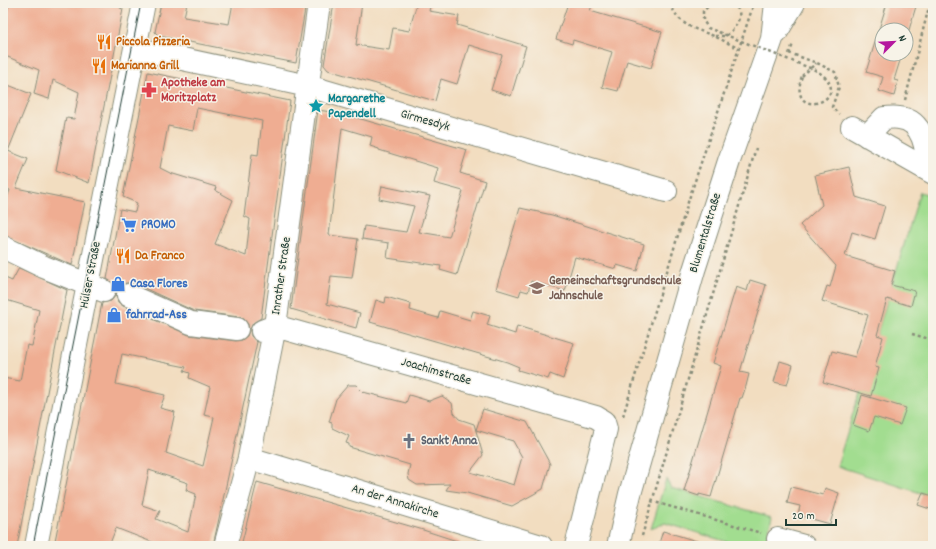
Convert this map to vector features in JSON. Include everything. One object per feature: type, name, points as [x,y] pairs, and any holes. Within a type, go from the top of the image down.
[{"type":"street","name":"Hülser Straße","points":[[36,546],[97,288],[144,3]]},
{"type":"street","name":"Inrather Straße","points":[[225,546],[249,458],[267,329],[308,86],[319,3]]},
{"type":"street","name":"Blumentalstraße","points":[[772,39],[776,3]]},
{"type":"street","name":"Blumentalstraße","points":[[618,546],[630,494],[694,270],[729,161],[772,39],[794,3]]},
{"type":"street","name":"Girmesdyk","points":[[136,49],[308,86],[666,191]]},
{"type":"street","points":[[860,132],[884,118],[900,118],[914,126],[922,135],[928,152],[930,171]]},
{"type":"street","points":[[860,132],[930,171]]},
{"type":"street","points":[[3,247],[44,267],[97,288]]},
{"type":"street","points":[[128,296],[191,323],[237,329]]},
{"type":"street","name":"Joachimstraße","points":[[267,329],[596,417],[604,422],[606,429],[576,546]]},
{"type":"street","name":"An der Annakirche","points":[[249,458],[541,546]]},
{"type":"street","points":[[778,538],[804,546]]},
{"type":"path","points":[[670,3],[674,14],[689,27],[715,36],[740,49]]},
{"type":"path","points":[[712,3],[703,11],[703,20],[708,28],[820,73],[830,82],[831,91],[827,97],[820,103],[809,104],[803,100],[799,93],[798,87],[802,76],[817,63]]},
{"type":"path","points":[[715,36],[726,36],[737,26],[739,11],[732,3]]},
{"type":"path","points":[[622,417],[690,198],[754,3]]},
{"type":"path","points":[[900,118],[930,3]]},
{"type":"path","points":[[787,60],[795,40]]},
{"type":"path","points":[[789,53],[817,63],[835,72],[839,87],[832,107],[860,132]]},
{"type":"path","points":[[641,539],[651,500],[758,141]]},
{"type":"path","points":[[912,334],[933,340]]},
{"type":"path","points":[[651,500],[778,538]]},
{"type":"green space","points":[[920,192],[933,196],[933,497],[837,466]]},
{"type":"green space","points":[[666,479],[671,488],[772,517],[765,546],[741,546],[665,523],[651,529]]},
{"type":"building","points":[[10,3],[121,3],[120,8],[123,9],[89,183],[56,170],[66,118],[74,119],[79,92],[53,80],[49,99],[34,94],[39,70],[3,55],[3,20]]},
{"type":"building","points":[[161,3],[187,3],[184,17],[229,24],[233,3],[306,3],[296,63],[159,36],[155,32]]},
{"type":"building","points":[[334,3],[362,3],[356,45],[389,50],[393,28],[409,31],[417,3],[431,3],[429,11],[459,16],[457,25],[526,46],[511,96],[491,90],[502,55],[469,45],[457,84],[441,79],[435,101],[328,70],[324,65]]},
{"type":"building","points":[[568,3],[593,3],[590,11],[662,32],[651,68],[627,61],[618,91],[602,87],[612,52],[573,40],[572,44],[556,39]]},
{"type":"building","points":[[887,3],[917,3],[911,22],[881,22]]},
{"type":"building","points":[[874,46],[874,62],[900,62],[894,80],[898,81],[894,96],[879,91],[883,77],[866,72]]},
{"type":"building","points":[[148,72],[290,101],[261,318],[253,323],[250,329],[251,336],[257,342],[213,546],[162,546],[116,528],[109,546],[54,546],[102,303],[111,301],[116,295],[116,289],[114,284],[107,279],[120,209],[135,212],[137,203],[123,197]],"holes":[[[197,108],[262,121],[258,155],[252,154],[244,216],[250,219],[246,256],[215,244],[233,200],[215,190],[216,187],[170,173],[160,168],[168,126],[193,131]],[[133,283],[194,311],[244,319],[248,324],[249,331],[247,336],[242,340],[236,341],[189,335],[123,306],[118,302],[116,295],[117,290],[121,285]],[[122,354],[186,367],[184,371],[190,373],[189,378],[210,387],[204,415],[214,417],[203,466],[166,453],[175,412],[160,408],[165,395],[116,384]],[[149,470],[188,483],[186,490],[196,494],[188,532],[156,519],[160,511],[142,505]]]},
{"type":"building","points":[[3,83],[31,94],[8,151],[28,159],[16,188],[85,202],[72,265],[3,235],[3,208],[10,190],[3,187]]},
{"type":"building","points":[[318,110],[344,114],[467,150],[460,173],[485,181],[457,275],[440,270],[441,266],[387,258],[389,243],[362,239],[364,226],[406,232],[414,206],[379,199],[382,186],[430,196],[419,232],[449,237],[463,191],[434,183],[438,168],[379,150],[370,146],[372,137],[342,128],[329,235],[358,239],[352,278],[331,276],[327,304],[360,313],[356,328],[291,309]]},
{"type":"building","points":[[849,167],[856,197],[885,206],[875,239],[852,232],[845,256],[895,271],[891,285],[915,291],[911,306],[887,299],[877,335],[883,337],[875,367],[879,368],[871,396],[823,382],[832,351],[855,357],[868,315],[822,301],[827,286],[830,287],[836,266],[800,225],[822,205],[815,175]]},
{"type":"building","points":[[520,208],[552,215],[644,244],[637,271],[617,265],[616,269],[575,257],[565,291],[531,281],[528,292],[521,290],[519,296],[496,289]]},
{"type":"building","points":[[19,268],[67,290],[17,546],[3,546],[3,378],[20,381],[27,345],[32,346],[39,310],[3,299],[3,277],[12,281]]},
{"type":"building","points":[[750,280],[766,285],[740,372],[749,374],[742,398],[740,398],[711,497],[699,494],[699,496],[684,491],[721,366],[713,363],[736,287],[747,291]]},
{"type":"building","points":[[386,297],[411,304],[410,310],[438,318],[440,311],[470,320],[473,311],[490,316],[487,325],[515,334],[517,326],[574,343],[563,379],[550,374],[548,379],[518,370],[519,367],[507,362],[370,322],[376,300],[385,303]]},
{"type":"building","points":[[780,361],[793,365],[787,385],[774,382]]},
{"type":"building","name":"Sankt Anna","points":[[348,385],[356,385],[363,392],[406,403],[409,395],[429,401],[442,396],[452,403],[454,413],[459,419],[474,424],[483,455],[470,472],[514,485],[522,457],[513,441],[476,430],[483,409],[527,422],[550,464],[543,489],[512,506],[467,493],[446,490],[450,484],[417,485],[409,480],[408,474],[410,465],[349,447],[349,444],[346,443],[349,436],[332,428],[332,423],[329,422],[336,399]]},
{"type":"building","points":[[862,395],[906,408],[900,425],[874,417],[869,431],[853,425]]},
{"type":"building","points":[[257,482],[420,529],[460,542],[460,546],[241,546]]},
{"type":"building","points":[[791,487],[823,495],[825,488],[839,493],[830,524],[798,515],[800,506],[787,503]]},
{"type":"building","points":[[923,493],[933,496],[933,510],[918,505]]},
{"type":"building","points":[[663,531],[700,542],[700,546],[658,546]]},
{"type":"tram line","points":[[33,546],[141,3]]},
{"type":"place","name":"Piccola Pizzeria","points":[[104,42]]},
{"type":"place","name":"Marianna Grill","points":[[99,66]]},
{"type":"place","name":"Apotheke am Moritzplatz","points":[[149,90]]},
{"type":"place","name":"Margarethe Papendell","points":[[316,106]]},
{"type":"place","name":"PROMO","points":[[129,225]]},
{"type":"place","name":"Da Franco","points":[[123,256]]},
{"type":"place","name":"Casa Flores","points":[[118,284]]},
{"type":"place","name":"Gemeinschaftsgrundschule Jahnschule","points":[[537,288]]},
{"type":"place","name":"fahrrad-Ass","points":[[114,315]]},
{"type":"place","name":"Sankt Anna","points":[[409,441]]}]
